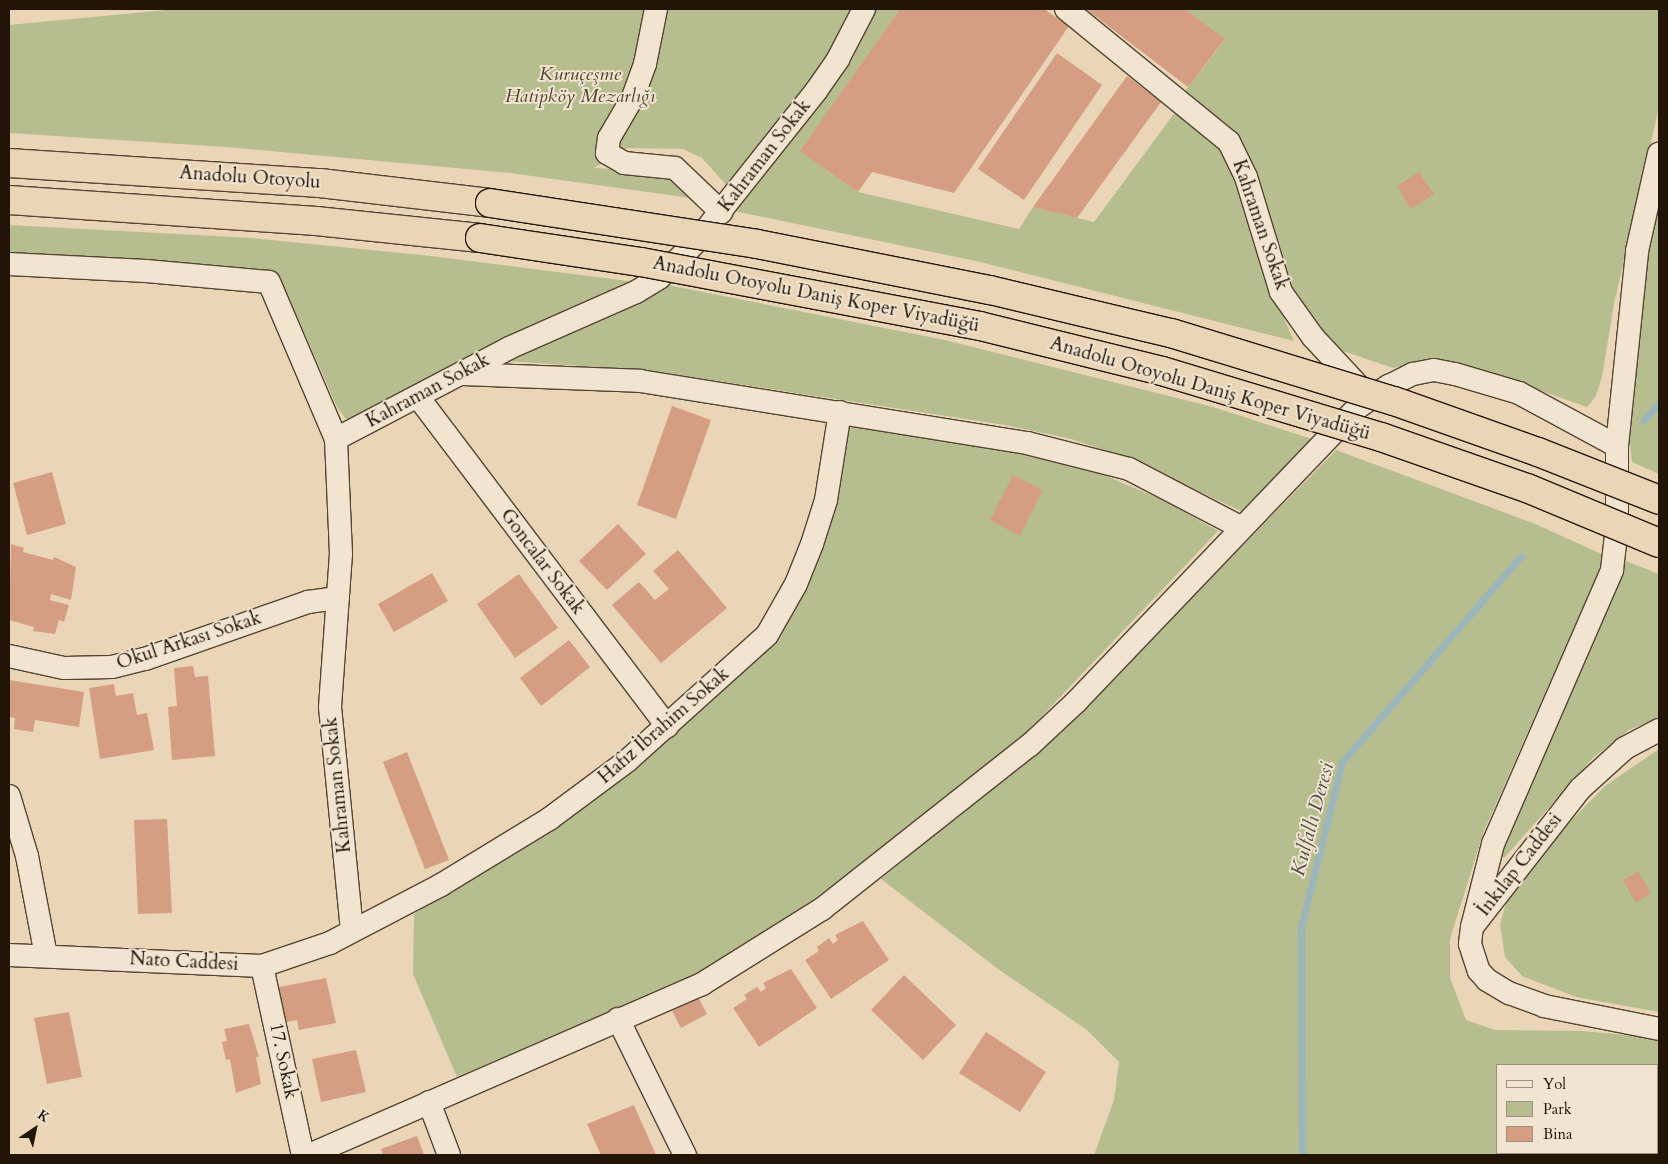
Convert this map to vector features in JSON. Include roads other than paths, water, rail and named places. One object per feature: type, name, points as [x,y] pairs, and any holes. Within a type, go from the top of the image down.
[{"type":"highway","name":"Anadolu Otoyolu","points":[[9,163],[320,183],[490,203]]},
{"type":"highway","name":"Anadolu Otoyolu","points":[[9,200],[316,221],[480,238]]},
{"type":"highway","name":"Anadolu Otoyolu Daniş Koper Viyadüğü","points":[[490,203],[757,244],[990,290],[1171,333],[1394,401],[1538,452],[1659,500]]},
{"type":"highway","name":"Anadolu Otoyolu Daniş Koper Viyadüğü","points":[[480,238],[640,262],[980,326],[1162,371],[1381,437],[1527,488],[1659,543]]},
{"type":"street","points":[[656,9],[645,64],[633,97],[609,138],[607,153],[624,163],[675,168],[721,212]]},
{"type":"street","name":"Kahraman Sokak","points":[[352,931],[330,707],[340,554],[336,439],[509,348],[636,292],[682,258],[721,212],[816,90],[838,59],[864,9]]},
{"type":"street","name":"Kahraman Sokak","points":[[1066,9],[1229,142],[1246,177],[1281,292],[1313,337],[1370,399]]},
{"type":"street","points":[[1472,927],[1493,844],[1612,570],[1617,526],[1617,446],[1637,251],[1659,153]]},
{"type":"street","points":[[9,264],[146,271],[269,282],[336,439]]},
{"type":"street","points":[[309,1155],[702,984],[768,945],[822,909],[969,795],[1076,702],[1357,408],[1413,374],[1434,370],[1519,394],[1617,446]]},
{"type":"street","points":[[460,374],[640,381],[1027,443],[1087,456],[1128,470],[1242,528]]},
{"type":"street","name":"Goncalar Sokak","points":[[418,397],[667,726]]},
{"type":"street","name":"Hafız İbrahim Sokak","points":[[352,931],[441,885],[549,818],[628,761],[767,635],[779,617],[796,584],[826,500],[840,412]]},
{"type":"street","name":"Okul Arkası Sokak","points":[[9,656],[64,668],[112,667],[145,659],[308,602],[338,598]]},
{"type":"street","name":"İnkılap Caddesi","points":[[1659,730],[1624,749],[1580,789],[1472,927],[1470,944],[1479,971],[1509,993],[1544,1006],[1659,1029]]},
{"type":"street","points":[[9,796],[27,856],[46,956]]},
{"type":"street","name":"Nato Caddesi","points":[[9,955],[262,966],[313,950],[352,931]]},
{"type":"street","name":"17. Sokak","points":[[262,966],[303,1155]]},
{"type":"street","points":[[618,1019],[685,1155]]},
{"type":"street","points":[[429,1102],[449,1155]]},
{"type":"waterway","name":"Kulfallı Deresi","points":[[1644,420],[1659,403]]},
{"type":"waterway","name":"Kulfallı Deresi","points":[[1302,1155],[1301,927],[1342,762],[1521,556]]},
{"type":"park label","name":"Kuruçeşme Hatipköy Mezarlığı","points":[[580,86]]}]
